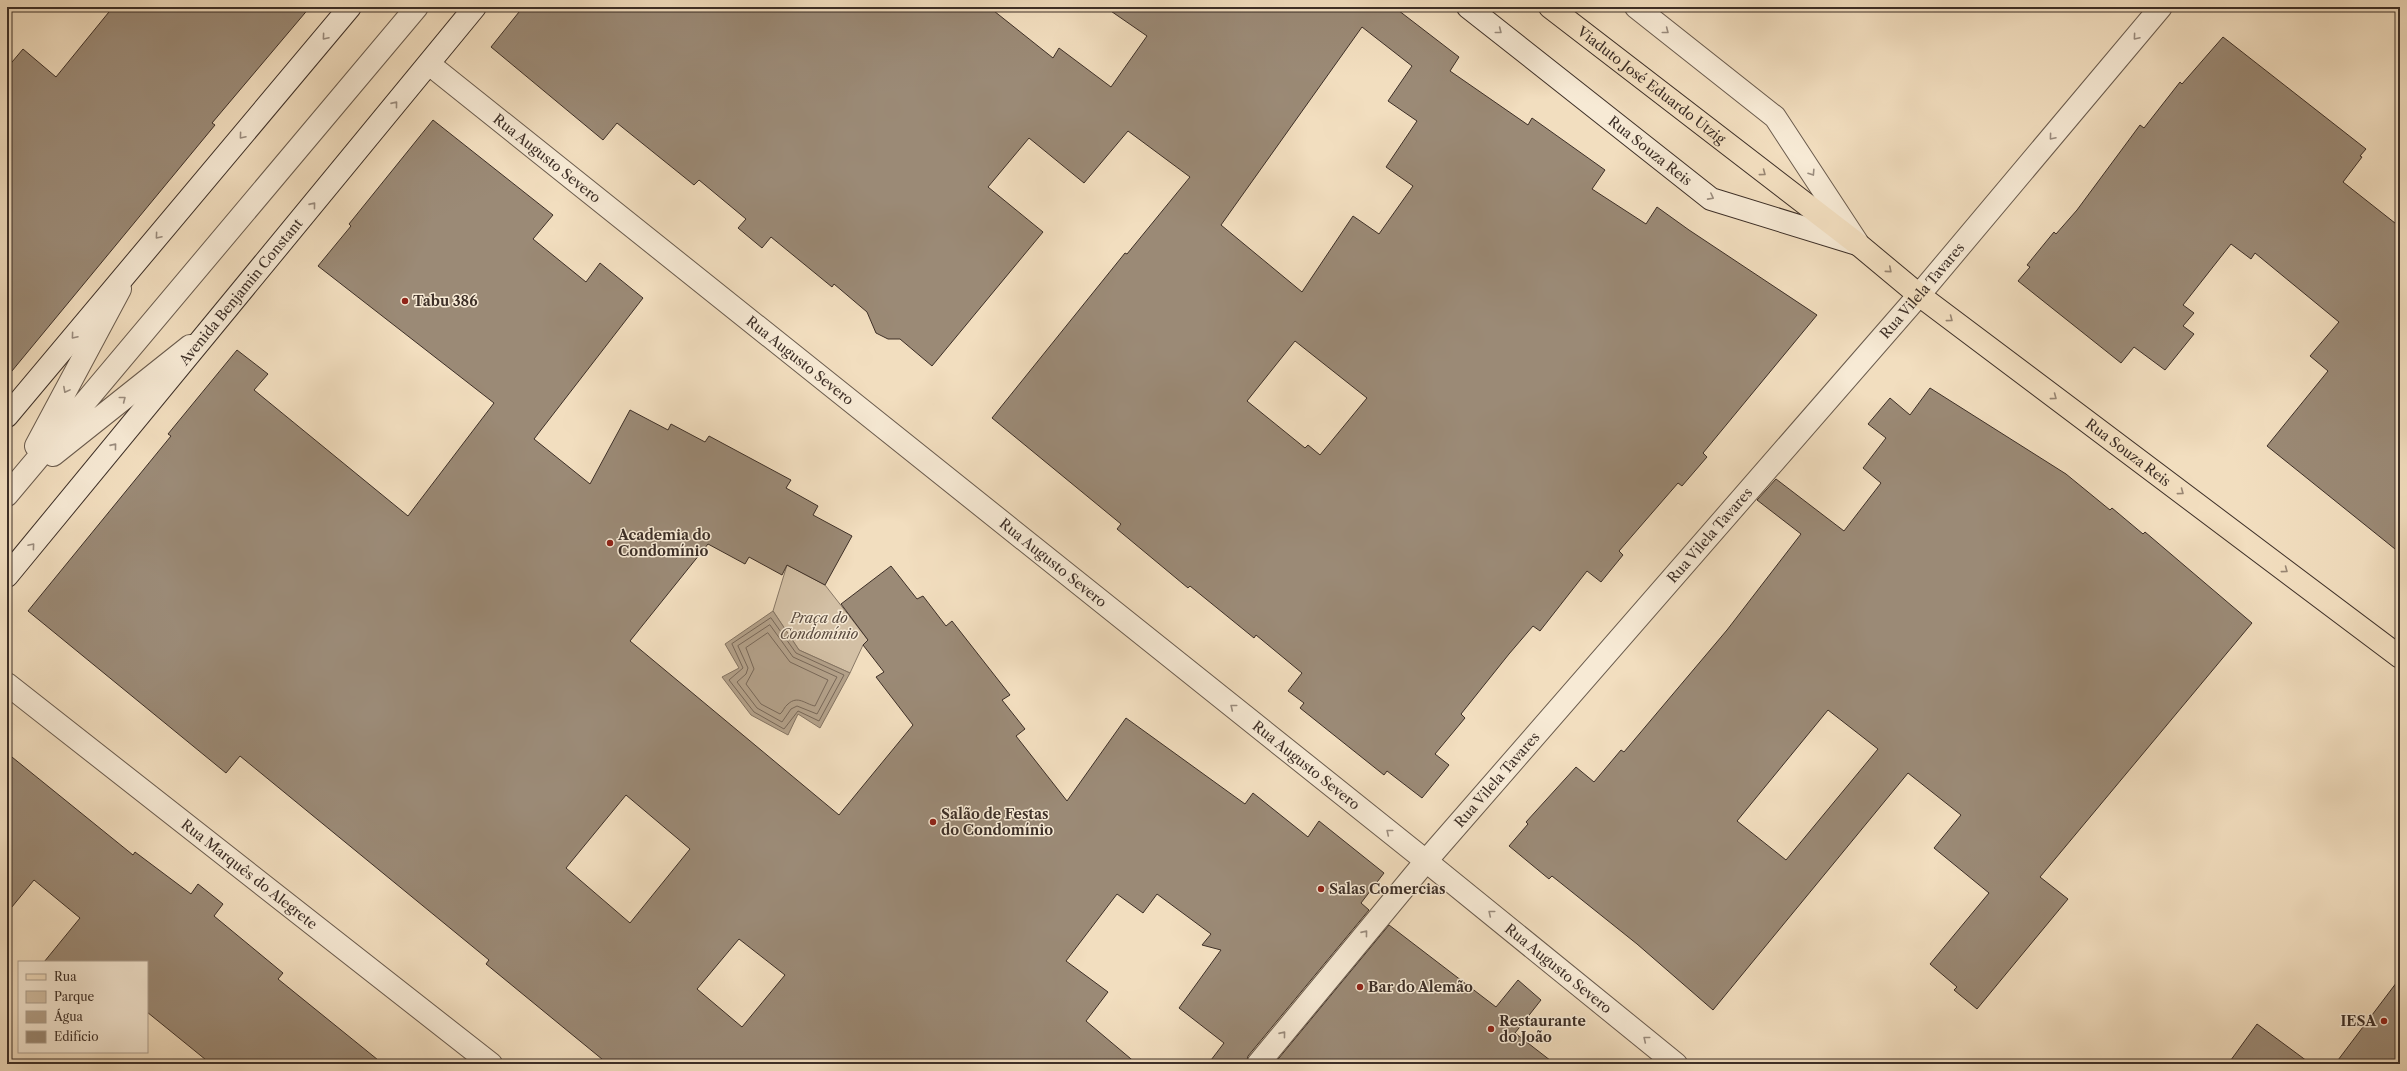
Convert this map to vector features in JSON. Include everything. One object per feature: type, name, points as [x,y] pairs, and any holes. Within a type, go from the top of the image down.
[{"type":"main road","name":"Viaduto José Eduardo Utzig","points":[[1550,7],[1732,149]]},
{"type":"main road","name":"Rua Souza Reis","points":[[1732,149],[1859,245],[1919,295],[2400,657]]},
{"type":"street","points":[[7,416],[350,7]]},
{"type":"street","points":[[11,490],[417,7]]},
{"type":"street","name":"Avenida Benjamin Constant","points":[[7,576],[475,7]]},
{"type":"street","name":"Rua Souza Reis","points":[[1468,7],[1711,199],[1859,245]]},
{"type":"street","name":"Rua Souza Reis","points":[[1636,7],[1775,117],[1859,245]]},
{"type":"street","name":"Rua Vilela Tavares","points":[[1258,1064],[1426,861],[1919,295],[2161,7]]},
{"type":"street","name":"Rua Augusto Severo","points":[[429,64],[1426,861],[1676,1064]]},
{"type":"street","points":[[11,490],[130,269]]},
{"type":"street","points":[[11,490],[208,332]]},
{"type":"street","name":"Rua Marquês do Alegrete","points":[[7,684],[491,1064]]},
{"type":"green space","name":"Praça do Condomínio","points":[[787,565],[825,585],[868,640],[863,645],[850,673],[799,650],[773,611]]},
{"type":"water","points":[[773,611],[799,650],[850,673],[820,728],[798,714],[788,735],[751,715],[722,677],[739,668],[725,644]]},
{"type":"building","points":[[113,7],[310,7],[212,123],[215,125],[7,377],[7,68],[23,49],[56,77]]},
{"type":"building","points":[[523,7],[989,7],[1053,58],[1059,48],[1111,87],[1147,36],[1105,7],[1394,7],[1459,57],[1450,71],[1528,125],[1532,118],[1605,170],[1592,189],[1646,224],[1657,207],[1817,315],[1703,453],[1707,457],[1682,486],[1678,483],[1619,551],[1623,555],[1601,582],[1587,571],[1540,631],[1533,626],[1509,654],[1461,714],[1465,718],[1435,754],[1449,765],[1422,798],[1387,771],[1384,775],[1300,708],[1304,703],[1288,691],[1302,673],[1256,635],[1254,638],[1190,586],[1188,588],[1117,529],[1121,524],[992,418],[1125,253],[1127,254],[1190,177],[1128,131],[1084,183],[1029,138],[988,187],[1043,232],[932,366],[900,339],[888,339],[876,333],[867,312],[834,284],[832,287],[771,237],[762,248],[738,228],[746,219],[699,180],[694,185],[617,123],[603,140],[491,47]],"holes":[[[1362,27],[1412,66],[1388,101],[1417,121],[1386,167],[1413,186],[1379,234],[1353,216],[1302,292],[1221,225]],[[1295,341],[1367,398],[1320,455],[1308,445],[1305,448],[1247,401]]]},
{"type":"building","points":[[2223,37],[2366,149],[2360,156],[2362,157],[2343,182],[2400,227],[2400,553],[2267,446],[2328,371],[2310,356],[2339,322],[2255,253],[2251,259],[2231,244],[2183,305],[2194,313],[2183,326],[2194,334],[2165,370],[2134,347],[2121,363],[2018,281],[2030,267],[2027,265],[2054,232],[2056,234],[2077,210],[2140,125],[2144,128],[2180,82],[2182,84]]},
{"type":"building","points":[[433,120],[553,215],[533,239],[586,282],[600,263],[643,298],[534,439],[590,484],[630,410],[668,430],[671,424],[705,442],[709,436],[791,480],[786,488],[818,506],[813,515],[852,536],[825,585],[787,565],[782,575],[749,557],[745,564],[708,544],[630,641],[839,815],[913,725],[876,677],[884,672],[863,645],[868,640],[841,604],[891,566],[917,599],[923,596],[946,626],[952,621],[1010,695],[1002,700],[1025,729],[1016,736],[1067,801],[1126,718],[1245,804],[1253,793],[1308,837],[1319,821],[1384,873],[1361,903],[1369,910],[1248,1056],[1246,1064],[1208,1064],[1224,1043],[1179,1008],[1221,950],[1202,945],[1211,934],[1157,894],[1143,913],[1117,894],[1066,961],[1108,992],[1086,1021],[1137,1064],[608,1064],[486,964],[489,960],[240,756],[226,773],[28,611],[171,436],[168,434],[237,350],[268,374],[254,390],[408,516],[494,403],[318,266],[351,226],[349,224]],"holes":[[[626,795],[690,849],[630,923],[566,868]],[[739,939],[785,975],[742,1027],[697,989]]]},
{"type":"building","points":[[1930,388],[2066,474],[2110,510],[2112,508],[2143,534],[2145,532],[2252,623],[2040,877],[2068,899],[1977,1009],[1954,990],[1957,987],[1930,964],[1989,893],[1934,848],[1961,815],[1908,773],[1713,1010],[1637,944],[1552,876],[1549,879],[1509,846],[1528,824],[1526,822],[1576,767],[1594,782],[1621,750],[1624,752],[1727,630],[1801,534],[1757,500],[1776,479],[1844,531],[1881,483],[1863,468],[1886,438],[1868,424],[1890,398],[1910,415]],"holes":[[[1828,710],[1878,749],[1786,860],[1737,821]]]},
{"type":"building","points":[[7,753],[133,855],[135,852],[191,894],[198,884],[223,904],[214,916],[283,973],[278,979],[383,1064],[211,1064],[148,1013],[148,961],[45,961],[80,918],[34,880],[7,913]]},
{"type":"building","points":[[1389,925],[1496,1007],[1518,980],[1541,1000],[1515,1033],[1555,1064],[1274,1064]]},
{"type":"building","name":"IESA","points":[[2400,978],[2400,1064],[2335,1064]]},
{"type":"building","points":[[2257,1024],[2311,1064],[2228,1064]]},
{"type":"place","name":"Tabu 386","points":[[405,301]]},
{"type":"place","name":"Academia do Condomínio","points":[[610,543]]},
{"type":"place","name":"Salão de Festas do Condomínio","points":[[933,822]]},
{"type":"place","name":"Salas Comercias","points":[[1321,889]]},
{"type":"place","name":"Bar do Alemão","points":[[1360,987]]},
{"type":"place","name":"IESA","points":[[2384,1021]]},
{"type":"place","name":"Restaurante do João","points":[[1491,1029]]}]
